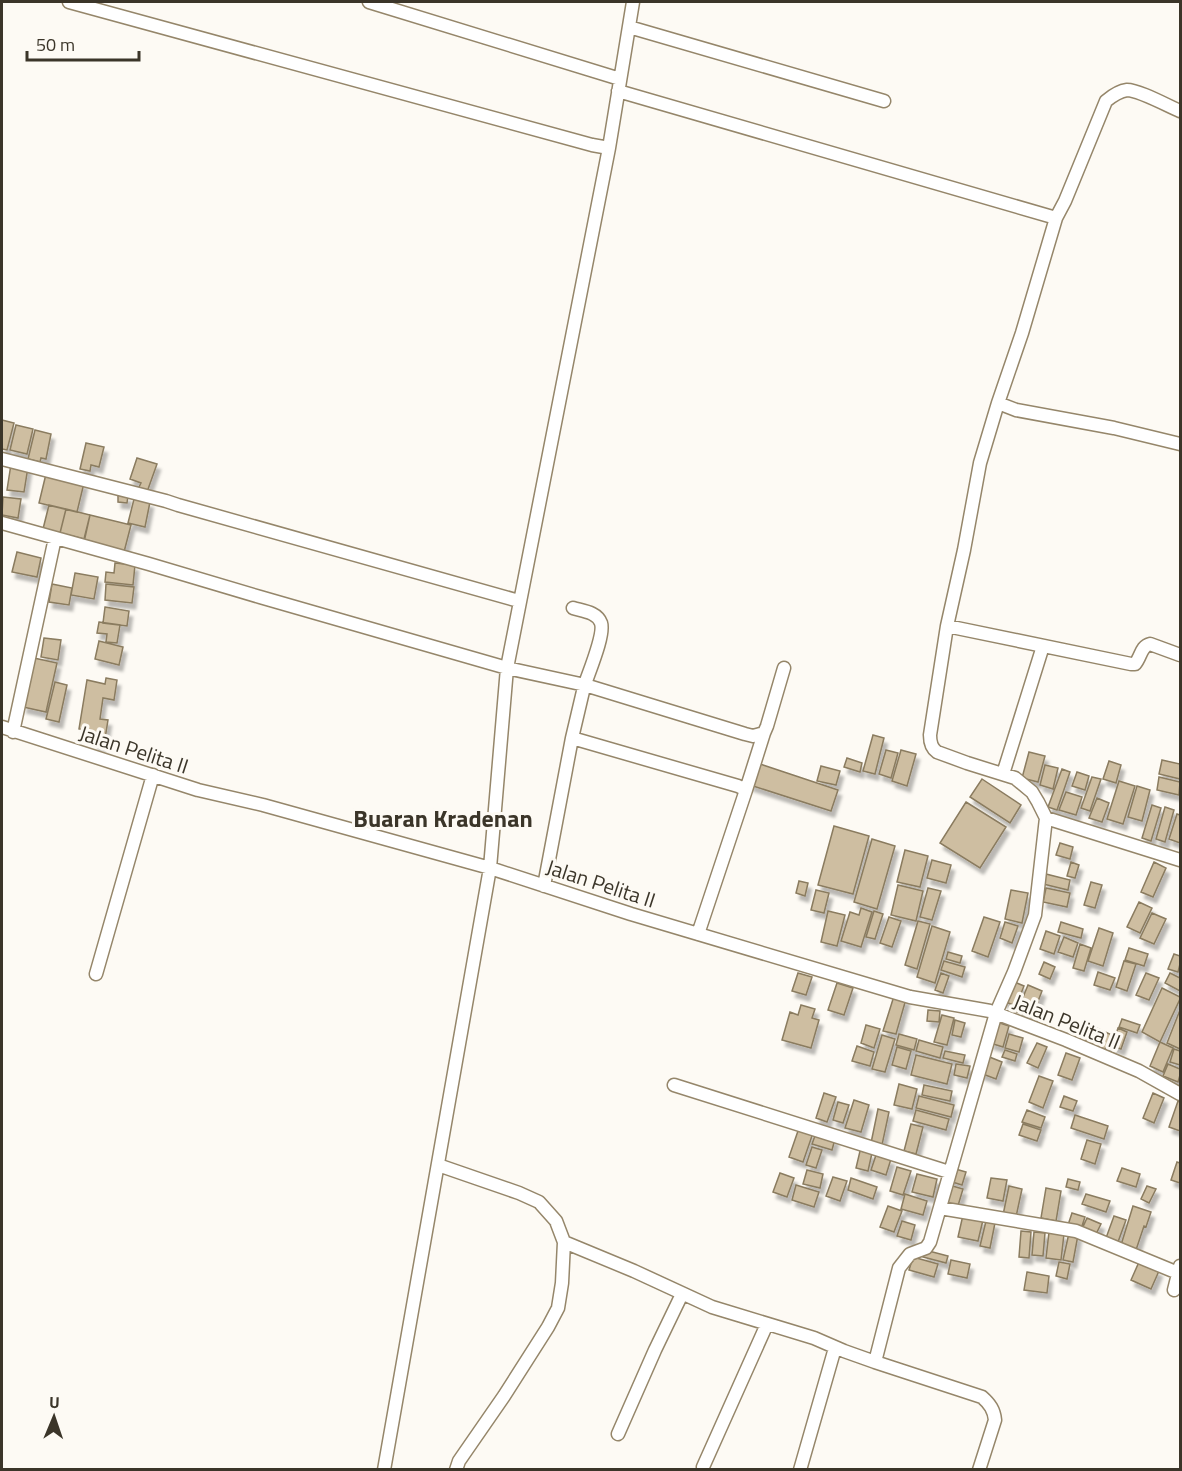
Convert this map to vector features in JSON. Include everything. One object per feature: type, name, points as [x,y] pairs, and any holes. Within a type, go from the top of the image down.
[{"type":"street","points":[[69,2],[609,148]]},
{"type":"street","points":[[369,2],[619,85],[1053,217]]},
{"type":"street","points":[[384,1470],[490,868],[507,668],[609,148],[633,2]]},
{"type":"street","points":[[629,27],[884,101]]},
{"type":"street","points":[[875,1362],[899,1268],[910,1254],[928,1246],[996,1013],[1035,915],[1046,818],[1038,802],[1032,792],[1015,778],[937,752],[930,735],[947,626],[980,463],[1022,333],[1053,217],[1065,201],[1106,101],[1126,90],[1137,92],[1180,111]]},
{"type":"street","points":[[998,403],[1016,410],[1113,428],[1180,444]]},
{"type":"street","points":[[2,459],[166,501],[519,601]]},
{"type":"street","points":[[2,523],[507,668],[585,685],[745,734],[753,736],[764,733]]},
{"type":"street","points":[[7,729],[55,538]]},
{"type":"street","points":[[544,886],[572,738],[602,626],[592,613],[573,608]]},
{"type":"street","points":[[947,626],[1131,664],[1135,664],[1145,645],[1150,644],[1180,655]]},
{"type":"street","points":[[1003,774],[1043,646]]},
{"type":"street","points":[[698,934],[784,668]]},
{"type":"street","name":"Jalan Pelita II","points":[[7,729],[198,790],[263,805],[490,868],[698,934],[910,997],[990,1011],[1139,1071],[1180,1094]]},
{"type":"street","points":[[572,738],[746,790]]},
{"type":"street","points":[[96,974],[153,775]]},
{"type":"street","points":[[1046,818],[1180,860]]},
{"type":"street","points":[[674,1084],[949,1172]]},
{"type":"street","points":[[437,1169],[519,1193],[539,1202],[556,1221],[564,1242],[558,1308],[504,1396],[459,1461],[456,1470]]},
{"type":"street","points":[[940,1208],[1076,1231],[1179,1269],[1174,1290]]},
{"type":"street","points":[[564,1242],[712,1307],[814,1338],[875,1362],[982,1397],[990,1405],[995,1420],[979,1470]]},
{"type":"street","points":[[618,1434],[654,1350],[682,1294]]},
{"type":"street","points":[[704,1469],[767,1324]]},
{"type":"street","points":[[800,1470],[835,1347]]},
{"type":"building","points":[[2,420],[14,423],[7,450],[2,449]]},
{"type":"building","points":[[16,425],[33,429],[27,454],[10,450]]},
{"type":"building","points":[[35,430],[51,434],[46,459],[41,458],[40,462],[28,459]]},
{"type":"building","points":[[86,443],[104,447],[99,467],[91,465],[90,471],[80,469]]},
{"type":"building","points":[[137,458],[157,464],[147,492],[138,489],[141,483],[130,479]]},
{"type":"building","points":[[11,464],[28,467],[24,492],[7,490]]},
{"type":"building","points":[[46,474],[84,483],[77,512],[39,503]]},
{"type":"building","points":[[118,495],[128,496],[127,503],[118,502]]},
{"type":"building","points":[[3,497],[21,499],[18,518],[2,515]]},
{"type":"building","points":[[134,499],[150,502],[145,527],[128,523]]},
{"type":"building","points":[[49,505],[66,509],[60,533],[43,529]]},
{"type":"building","points":[[66,509],[90,515],[84,539],[60,533]]},
{"type":"building","points":[[90,515],[131,525],[124,552],[84,542]]},
{"type":"building","points":[[17,552],[41,558],[37,577],[12,572]]},
{"type":"building","points":[[115,563],[135,565],[133,585],[105,582],[106,572],[114,573]]},
{"type":"building","points":[[75,573],[98,577],[94,599],[71,595]]},
{"type":"building","points":[[52,584],[72,588],[69,605],[49,602]]},
{"type":"building","points":[[106,584],[134,587],[132,603],[105,600]]},
{"type":"building","points":[[105,607],[129,611],[127,626],[103,623]]},
{"type":"building","points":[[99,622],[120,625],[117,643],[106,642],[107,634],[97,633]]},
{"type":"building","points":[[44,638],[61,640],[58,660],[41,657]]},
{"type":"building","points":[[99,641],[123,647],[119,665],[95,659]]},
{"type":"building","points":[[34,658],[57,663],[46,712],[23,707]]},
{"type":"building","points":[[106,678],[117,680],[114,700],[103,698],[100,719],[108,720],[104,745],[95,744],[97,732],[79,729],[87,680],[105,684]]},
{"type":"building","points":[[55,682],[67,685],[59,722],[46,719]]},
{"type":"building","points":[[873,735],[884,738],[875,774],[863,771]]},
{"type":"building","points":[[886,750],[898,753],[891,778],[879,774]]},
{"type":"building","points":[[901,750],[916,754],[907,786],[892,781]]},
{"type":"building","points":[[1029,752],[1045,756],[1038,782],[1022,778]]},
{"type":"building","points":[[847,758],[862,763],[860,772],[844,767]]},
{"type":"building","points":[[1162,760],[1180,764],[1180,779],[1159,774]]},
{"type":"building","points":[[1109,761],[1121,765],[1116,783],[1103,779]]},
{"type":"building","points":[[757,763],[838,790],[831,811],[750,785]]},
{"type":"building","points":[[1045,765],[1058,768],[1053,789],[1040,785]]},
{"type":"building","points":[[821,766],[840,771],[836,785],[817,781]]},
{"type":"building","points":[[1062,769],[1070,772],[1057,810],[1048,807]]},
{"type":"building","points":[[1077,772],[1089,776],[1085,790],[1072,786]]},
{"type":"building","points":[[1092,777],[1101,779],[1090,811],[1081,808]]},
{"type":"building","points":[[1159,777],[1180,782],[1179,795],[1157,790]]},
{"type":"building","points":[[982,779],[1021,805],[1010,823],[970,797]]},
{"type":"building","points":[[1119,781],[1135,786],[1123,824],[1107,819]]},
{"type":"building","points":[[1137,786],[1150,790],[1142,821],[1128,817]]},
{"type":"building","points":[[1066,792],[1082,797],[1076,815],[1059,810]]},
{"type":"building","points":[[1097,798],[1109,803],[1102,822],[1089,818]]},
{"type":"building","points":[[966,802],[1006,827],[980,868],[940,843]]},
{"type":"building","points":[[1152,805],[1161,808],[1151,841],[1142,838]]},
{"type":"building","points":[[1165,807],[1174,810],[1165,842],[1156,839]]},
{"type":"building","points":[[1177,814],[1180,815],[1180,843],[1169,839]]},
{"type":"building","points":[[834,826],[869,836],[853,894],[818,885]]},
{"type":"building","points":[[872,839],[895,846],[877,909],[854,902]]},
{"type":"building","points":[[1060,843],[1073,847],[1070,859],[1056,855]]},
{"type":"building","points":[[905,850],[928,856],[920,887],[897,882]]},
{"type":"building","points":[[932,860],[951,865],[946,883],[927,878]]},
{"type":"building","points":[[1071,862],[1079,865],[1075,878],[1067,876]]},
{"type":"building","points":[[1154,862],[1166,868],[1153,897],[1141,892]]},
{"type":"building","points":[[1046,874],[1070,880],[1068,890],[1043,884]]},
{"type":"building","points":[[799,881],[808,883],[805,896],[796,893]]},
{"type":"building","points":[[1091,882],[1102,885],[1095,908],[1084,905]]},
{"type":"building","points":[[898,885],[923,891],[916,921],[891,915]]},
{"type":"building","points":[[928,888],[941,891],[932,920],[920,917]]},
{"type":"building","points":[[1046,888],[1070,893],[1067,907],[1043,902]]},
{"type":"building","points":[[816,890],[829,893],[824,913],[811,910]]},
{"type":"building","points":[[1011,890],[1028,893],[1022,923],[1005,919]]},
{"type":"building","points":[[1139,902],[1152,908],[1140,933],[1127,927]]},
{"type":"building","points":[[861,908],[872,912],[861,947],[841,941],[850,912],[859,915]]},
{"type":"building","points":[[828,911],[845,915],[837,946],[821,942]]},
{"type":"building","points":[[874,911],[883,914],[875,939],[866,937]]},
{"type":"building","points":[[1152,913],[1166,919],[1154,944],[1140,938]]},
{"type":"building","points":[[889,917],[901,921],[892,947],[880,943]]},
{"type":"building","points":[[984,917],[1000,922],[988,957],[972,951]]},
{"type":"building","points":[[918,921],[930,924],[917,969],[905,965]]},
{"type":"building","points":[[1005,922],[1018,926],[1012,943],[1000,938]]},
{"type":"building","points":[[1061,922],[1083,929],[1081,938],[1058,932]]},
{"type":"building","points":[[932,926],[950,932],[935,983],[917,977]]},
{"type":"building","points":[[1099,928],[1113,933],[1103,966],[1088,961]]},
{"type":"building","points":[[1046,931],[1060,936],[1054,954],[1040,949]]},
{"type":"building","points":[[1064,937],[1078,943],[1073,957],[1058,952]]},
{"type":"building","points":[[1080,944],[1091,948],[1084,971],[1073,968]]},
{"type":"building","points":[[1129,948],[1148,954],[1144,966],[1125,960]]},
{"type":"building","points":[[948,952],[962,956],[960,963],[946,959]]},
{"type":"building","points":[[1174,954],[1180,956],[1178,972],[1168,969]]},
{"type":"building","points":[[944,961],[965,967],[962,977],[941,970]]},
{"type":"building","points":[[1124,961],[1136,964],[1127,991],[1116,987]]},
{"type":"building","points":[[1044,962],[1055,967],[1050,979],[1039,974]]},
{"type":"building","points":[[1098,972],[1115,978],[1110,990],[1094,985]]},
{"type":"building","points":[[798,973],[812,977],[806,995],[792,991]]},
{"type":"building","points":[[941,973],[949,976],[943,993],[935,990]]},
{"type":"building","points":[[1146,973],[1159,978],[1149,1000],[1136,995]]},
{"type":"building","points":[[1170,973],[1180,978],[1180,991],[1165,983]]},
{"type":"building","points":[[1012,981],[1024,986],[1016,1006],[1003,1001]]},
{"type":"building","points":[[837,983],[853,988],[844,1015],[828,1010]]},
{"type":"building","points":[[1028,985],[1042,991],[1032,1017],[1017,1012]]},
{"type":"building","points":[[1162,988],[1180,999],[1160,1042],[1142,1032]]},
{"type":"building","points":[[894,996],[906,999],[896,1034],[883,1031]]},
{"type":"building","points":[[801,1005],[815,1009],[812,1018],[819,1020],[811,1048],[782,1040],[790,1012],[798,1015]]},
{"type":"building","points":[[928,1010],[940,1011],[939,1022],[927,1021]]},
{"type":"building","points":[[1180,1010],[1180,1049],[1167,1043]]},
{"type":"building","points":[[942,1015],[954,1018],[947,1045],[934,1042]]},
{"type":"building","points":[[1122,1019],[1140,1025],[1137,1033],[1119,1027]]},
{"type":"building","points":[[955,1020],[965,1023],[961,1037],[952,1035]]},
{"type":"building","points":[[997,1022],[1009,1026],[1003,1047],[990,1043]]},
{"type":"building","points":[[866,1025],[880,1029],[874,1048],[861,1043]]},
{"type":"building","points":[[1090,1025],[1112,1035],[1103,1053],[1081,1043]]},
{"type":"building","points":[[1118,1028],[1127,1032],[1121,1049],[1112,1046]]},
{"type":"building","points":[[899,1034],[917,1039],[914,1050],[896,1045]]},
{"type":"building","points":[[1009,1034],[1023,1038],[1019,1052],[1005,1048]]},
{"type":"building","points":[[882,1035],[895,1039],[885,1072],[872,1069]]},
{"type":"building","points":[[919,1040],[943,1047],[940,1058],[916,1051]]},
{"type":"building","points":[[1160,1042],[1173,1048],[1163,1072],[1150,1066]]},
{"type":"building","points":[[1037,1043],[1047,1047],[1038,1068],[1027,1063]]},
{"type":"building","points":[[857,1046],[874,1052],[870,1066],[852,1061]]},
{"type":"building","points":[[897,1047],[911,1051],[906,1069],[892,1065]]},
{"type":"building","points":[[1174,1049],[1180,1051],[1180,1065],[1170,1062]]},
{"type":"building","points":[[1005,1050],[1017,1054],[1015,1061],[1002,1057]]},
{"type":"building","points":[[945,1051],[965,1055],[963,1063],[943,1058]]},
{"type":"building","points":[[1066,1053],[1080,1058],[1072,1080],[1058,1075]]},
{"type":"building","points":[[916,1055],[952,1064],[947,1084],[911,1075]]},
{"type":"building","points":[[987,1056],[1002,1062],[996,1079],[980,1073]]},
{"type":"building","points":[[956,1064],[970,1066],[967,1078],[954,1075]]},
{"type":"building","points":[[1168,1064],[1180,1069],[1178,1082],[1163,1076]]},
{"type":"building","points":[[1039,1076],[1053,1081],[1043,1108],[1029,1102]]},
{"type":"building","points":[[899,1084],[917,1089],[912,1109],[894,1105]]},
{"type":"building","points":[[924,1085],[952,1091],[950,1101],[922,1095]]},
{"type":"building","points":[[824,1093],[836,1097],[827,1122],[816,1118]]},
{"type":"building","points":[[1153,1093],[1164,1098],[1154,1123],[1143,1118]]},
{"type":"building","points":[[919,1096],[954,1105],[951,1117],[916,1108]]},
{"type":"building","points":[[1064,1096],[1077,1101],[1073,1111],[1060,1107]]},
{"type":"building","points":[[854,1100],[869,1105],[861,1132],[845,1128]]},
{"type":"building","points":[[1178,1101],[1180,1102],[1180,1131],[1169,1127]]},
{"type":"building","points":[[838,1102],[849,1105],[843,1123],[833,1120]]},
{"type":"building","points":[[878,1109],[889,1112],[882,1145],[871,1143]]},
{"type":"building","points":[[916,1110],[949,1119],[946,1130],[913,1121]]},
{"type":"building","points":[[1027,1110],[1045,1117],[1041,1128],[1022,1122]]},
{"type":"building","points":[[1075,1115],[1108,1126],[1104,1139],[1071,1128]]},
{"type":"building","points":[[911,1124],[923,1127],[916,1154],[904,1151]]},
{"type":"building","points":[[1023,1124],[1041,1130],[1037,1141],[1019,1135]]},
{"type":"building","points":[[799,1128],[813,1133],[803,1162],[789,1157]]},
{"type":"building","points":[[816,1133],[835,1139],[832,1150],[812,1144]]},
{"type":"building","points":[[1087,1140],[1101,1144],[1095,1164],[1081,1159]]},
{"type":"building","points":[[812,1147],[822,1150],[816,1168],[806,1165]]},
{"type":"building","points":[[860,1151],[872,1153],[868,1171],[856,1168]]},
{"type":"building","points":[[876,1155],[891,1159],[886,1175],[871,1170]]},
{"type":"building","points":[[1177,1162],[1180,1163],[1180,1183],[1171,1180]]},
{"type":"building","points":[[897,1167],[911,1171],[903,1195],[890,1191]]},
{"type":"building","points":[[952,1168],[966,1172],[962,1185],[949,1181]]},
{"type":"building","points":[[1122,1168],[1140,1174],[1136,1187],[1117,1181]]},
{"type":"building","points":[[807,1170],[823,1174],[820,1188],[803,1184]]},
{"type":"building","points":[[780,1173],[794,1178],[787,1197],[773,1192]]},
{"type":"building","points":[[917,1174],[937,1179],[933,1197],[912,1192]]},
{"type":"building","points":[[833,1177],[847,1181],[840,1201],[826,1196]]},
{"type":"building","points":[[851,1178],[877,1187],[873,1199],[848,1190]]},
{"type":"building","points":[[991,1178],[1007,1180],[1003,1201],[987,1198]]},
{"type":"building","points":[[1068,1179],[1080,1182],[1078,1190],[1066,1187]]},
{"type":"building","points":[[796,1185],[819,1192],[814,1207],[792,1200]]},
{"type":"building","points":[[949,1185],[963,1189],[957,1209],[943,1204]]},
{"type":"building","points":[[1009,1186],[1022,1189],[1016,1217],[1003,1215]]},
{"type":"building","points":[[1147,1186],[1156,1189],[1149,1203],[1141,1199]]},
{"type":"building","points":[[1046,1188],[1061,1191],[1056,1221],[1041,1218]]},
{"type":"building","points":[[905,1194],[927,1201],[923,1215],[901,1209]]},
{"type":"building","points":[[1086,1194],[1110,1201],[1106,1212],[1082,1204]]},
{"type":"building","points":[[888,1206],[902,1211],[894,1232],[880,1227]]},
{"type":"building","points":[[1133,1206],[1151,1212],[1136,1250],[1121,1245]]},
{"type":"building","points":[[1072,1213],[1085,1217],[1081,1229],[1068,1225]]},
{"type":"building","points":[[963,1215],[983,1220],[978,1241],[958,1237]]},
{"type":"building","points":[[1114,1216],[1126,1220],[1118,1242],[1106,1238]]},
{"type":"building","points":[[1087,1218],[1101,1224],[1096,1234],[1082,1229]]},
{"type":"building","points":[[902,1221],[915,1225],[911,1240],[897,1236]]},
{"type":"building","points":[[986,1221],[995,1223],[990,1248],[980,1246]]},
{"type":"building","points":[[1021,1231],[1031,1232],[1029,1258],[1019,1257]]},
{"type":"building","points":[[1034,1232],[1045,1233],[1043,1256],[1032,1255]]},
{"type":"building","points":[[1049,1232],[1064,1234],[1061,1260],[1046,1258]]},
{"type":"building","points":[[1069,1233],[1078,1235],[1073,1262],[1063,1260]]},
{"type":"building","points":[[925,1250],[948,1256],[946,1263],[923,1257]]},
{"type":"building","points":[[913,1257],[938,1264],[934,1277],[909,1270]]},
{"type":"building","points":[[951,1260],[970,1264],[967,1278],[948,1274]]},
{"type":"building","points":[[1059,1262],[1070,1264],[1067,1279],[1056,1276]]},
{"type":"building","points":[[1139,1262],[1159,1271],[1151,1289],[1131,1280]]},
{"type":"building","points":[[1027,1272],[1049,1276],[1047,1293],[1024,1290]]},
{"type":"district","name":"Buaran Kradenan","points":[[443,818]]}]
